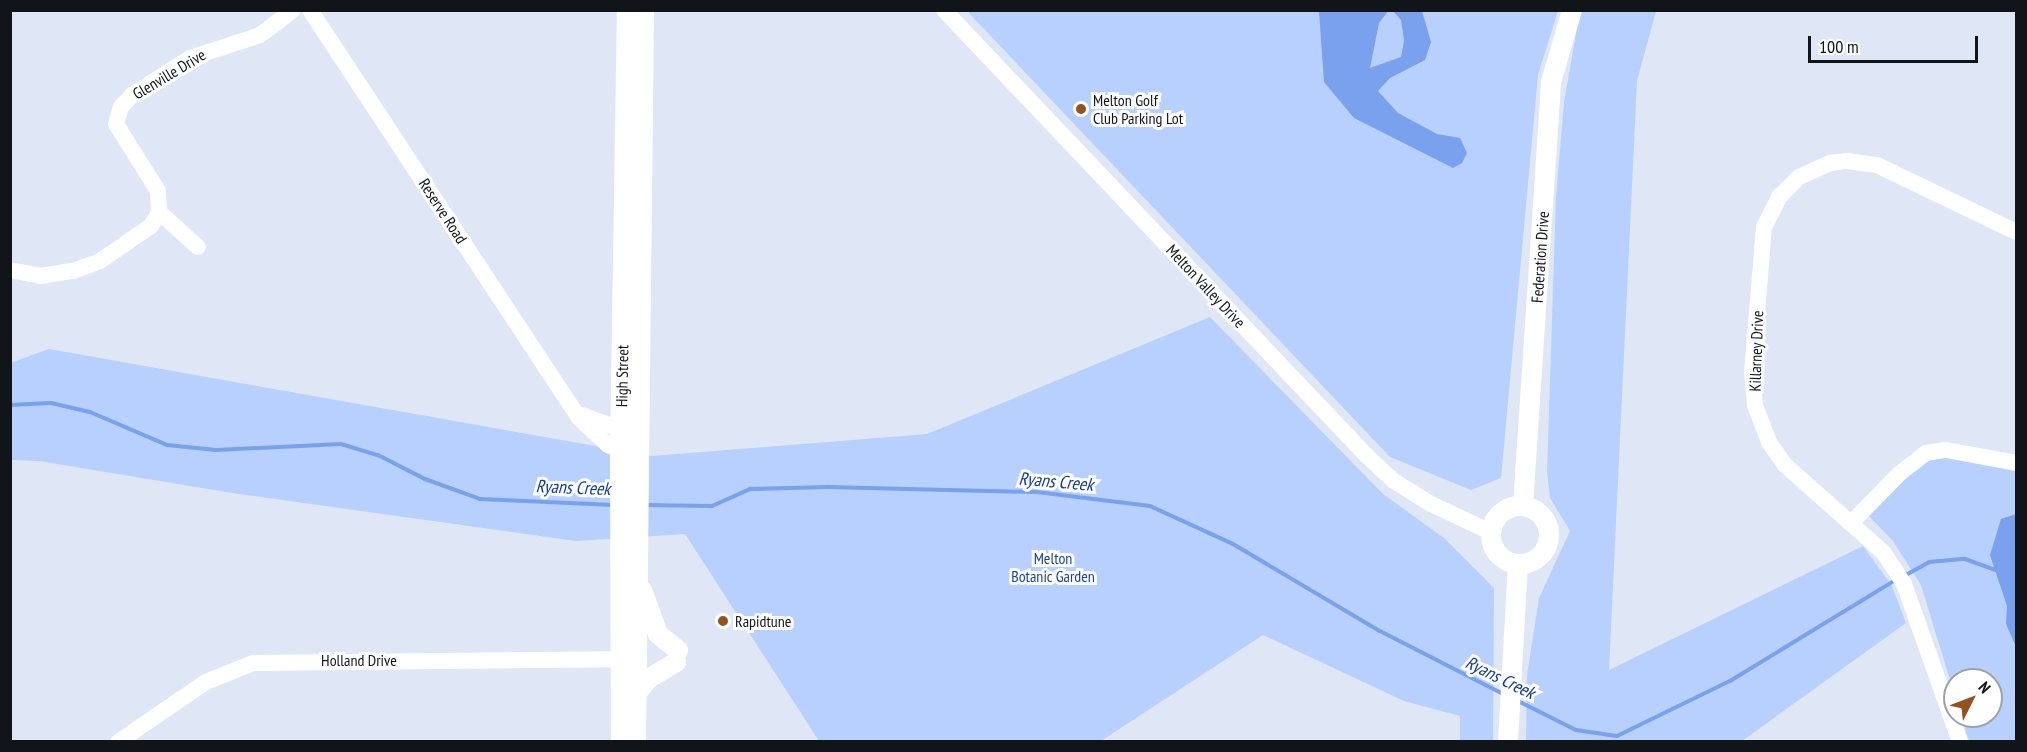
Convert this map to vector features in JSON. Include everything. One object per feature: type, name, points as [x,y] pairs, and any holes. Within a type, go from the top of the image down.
[{"type":"main road","name":"High Street","points":[[627,10],[630,433]]},
{"type":"main road","name":"High Street","points":[[636,741],[636,694],[629,659],[629,453],[644,10]]},
{"type":"main road","name":"Federation Drive","points":[[1523,505],[1551,82],[1572,10]]},
{"type":"main road","name":"High Street","points":[[621,741],[637,576],[629,502]]},
{"type":"main road","points":[[1523,505],[1543,516],[1550,537],[1539,558],[1518,564],[1498,554],[1491,532],[1502,512],[1523,505]]},
{"type":"main road","points":[[1508,741],[1518,564]]},
{"type":"main road","points":[[636,694],[648,680],[677,656],[658,634],[637,576]]},
{"type":"street","name":"Glenville Drive","points":[[159,212],[158,191],[116,124],[121,106],[132,95],[190,58],[260,35],[293,10]]},
{"type":"street","name":"Reserve Road","points":[[310,10],[576,411],[603,442],[629,453]]},
{"type":"street","name":"Melton Valley Drive","points":[[944,10],[1394,482],[1431,504],[1491,532]]},
{"type":"street","name":"Killarney Drive","points":[[1960,741],[1899,578],[1883,552],[1853,521],[1785,465],[1768,442],[1755,405],[1754,343],[1764,227],[1770,210],[1799,177],[1830,163],[1861,162],[1877,165],[2016,232]]},
{"type":"street","points":[[10,270],[40,276],[73,272],[100,261],[151,226],[159,212],[198,247]]},
{"type":"street","points":[[576,411],[630,433]]},
{"type":"street","points":[[1853,521],[1899,474],[1926,453],[1946,450],[2016,463]]},
{"type":"street","name":"Holland Drive","points":[[118,741],[206,682],[253,663],[629,659]]},
{"type":"green space","points":[[967,11],[1558,11],[1538,75],[1501,478],[1471,490],[1390,457]]},
{"type":"green space","points":[[1580,11],[1656,11],[1637,81],[1609,670],[1863,546],[1892,586],[1906,623],[1742,741],[1526,742],[1527,675],[1539,598],[1570,531],[1550,498],[1547,472],[1556,197],[1564,102]]},
{"type":"green space","name":"Melton Botanic Garden","points":[[1210,317],[1383,494],[1444,538],[1494,588],[1493,741],[1460,741],[1460,716],[1404,701],[1263,635],[1101,741],[819,741],[685,534],[576,541],[232,493],[39,461],[11,460],[10,363],[49,349],[652,456],[927,434]]},
{"type":"green space","points":[[1944,453],[2016,469],[2016,741],[1969,741],[1965,728],[2003,728],[2003,668],[1946,668],[1921,585],[1893,541],[1868,515],[1922,459]]},
{"type":"water","points":[[1319,11],[1388,11],[1379,23],[1370,68],[1401,57],[1404,41],[1401,20],[1393,11],[1422,11],[1431,42],[1425,60],[1390,78],[1378,91],[1398,113],[1437,134],[1460,138],[1467,153],[1462,163],[1453,168],[1354,118],[1324,82]]},
{"type":"water","points":[[2016,514],[2016,647],[2006,624],[2007,606],[1990,555],[2001,519]]},
{"type":"waterway","name":"Ryans Creek","points":[[10,405],[51,403],[90,412],[167,445],[216,450],[341,444],[378,455],[425,479],[480,499],[613,505]]},
{"type":"waterway","name":"Ryans Creek","points":[[645,505],[712,506],[750,489],[828,487],[1037,492],[1150,506],[1233,544],[1378,630],[1503,694]]},
{"type":"waterway","name":"Ryans Creek","points":[[1904,576],[1929,562],[1965,559],[1998,571]]},
{"type":"waterway","name":"Ryans Creek","points":[[1516,700],[1576,730],[1617,736],[1730,681],[1897,579]]},
{"type":"place","name":"Melton Golf Club Parking Lot","points":[[1081,109]]},
{"type":"place","name":"Rapidtune","points":[[723,621]]}]
